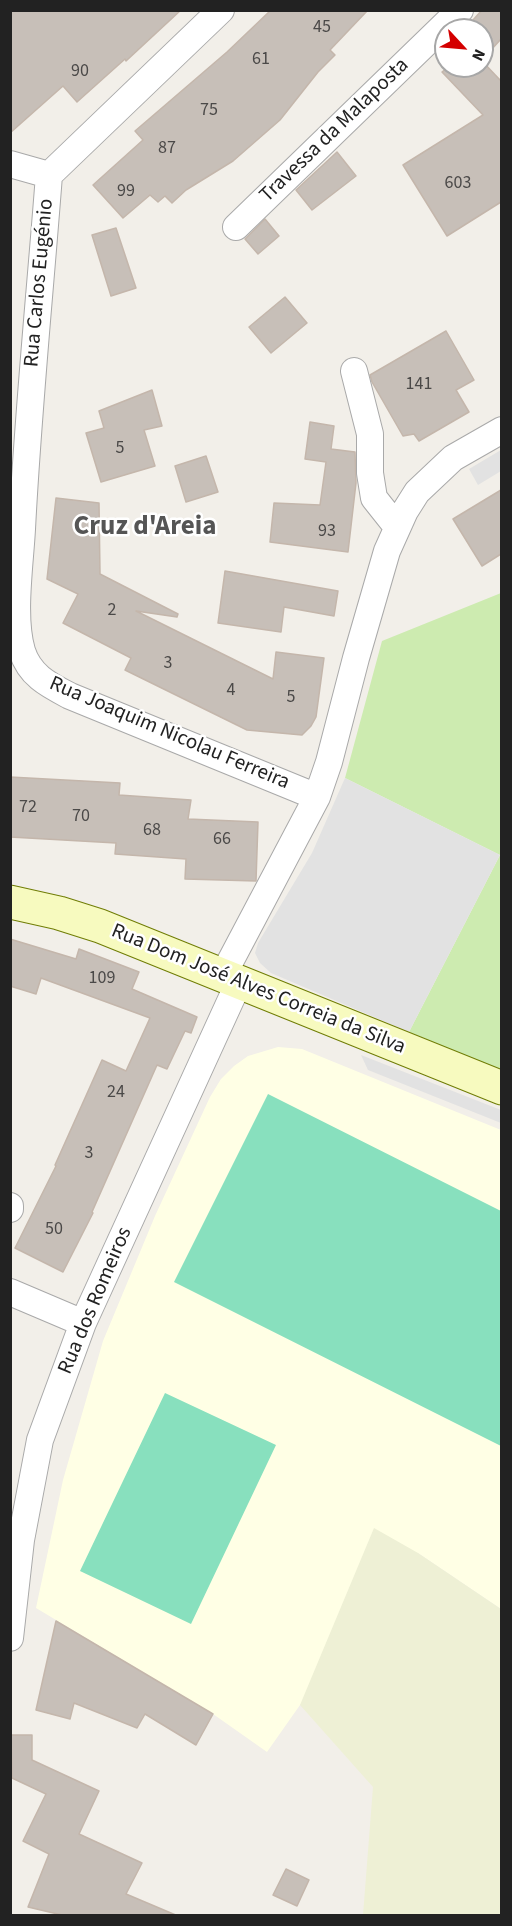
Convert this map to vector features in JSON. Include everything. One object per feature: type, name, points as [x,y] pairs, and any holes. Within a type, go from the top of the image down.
[{"type":"main road","name":"Rua Dom José Alves Correia da Silva","points":[[10,902],[59,913],[100,926],[501,1088]]},
{"type":"street","name":"Rua Carlos Eugénio","points":[[14,628],[49,176],[221,10]]},
{"type":"street","name":"Travessa da Malaposta","points":[[236,227],[460,10]]},
{"type":"street","points":[[10,164],[49,176]]},
{"type":"street","points":[[354,371],[370,434],[370,473],[374,498],[397,527]]},
{"type":"street","name":"Rua dos Romeiros","points":[[10,1638],[16,1540],[40,1440],[83,1323],[231,979],[317,797],[329,762],[387,551],[397,527],[417,492],[453,458],[501,430]]},
{"type":"street","name":"Rua Joaquim Nicolau Ferreira","points":[[14,628],[29,667],[44,682],[70,696],[317,797]]},
{"type":"street","points":[[10,1292],[83,1323]]},
{"type":"shaded area","points":[[501,450],[501,471],[478,485],[469,469]]},
{"type":"shaded area","points":[[345,778],[500,855],[409,1032],[271,973],[260,963],[255,953],[258,943],[312,853]]},
{"type":"shaded area","points":[[278,1047],[302,1049],[501,1130],[501,1609],[418,1553],[300,1705],[267,1752],[213,1714],[36,1608],[63,1480],[103,1341],[155,1216],[210,1097],[221,1079],[248,1056]]},
{"type":"shaded area","points":[[361,1055],[501,1110],[501,1123],[368,1070]]},
{"type":"shaded area","points":[[374,1528],[418,1553],[501,1609],[501,1915],[363,1915],[373,1787],[300,1705]]},
{"type":"green space","points":[[501,593],[501,1070],[409,1032],[500,855],[345,778],[382,641]]},
{"type":"green space","points":[[268,1094],[501,1211],[501,1446],[174,1282]]},
{"type":"green space","points":[[165,1393],[276,1445],[191,1624],[80,1571]]},
{"type":"building","points":[[10,10],[181,10],[77,102],[63,86],[10,133]]},
{"type":"building","points":[[271,10],[368,10],[330,50],[335,55],[318,72],[280,120],[233,161],[186,190],[172,203],[165,196],[158,202],[150,195],[123,218],[93,185],[143,140],[135,131],[227,52]]},
{"type":"building","points":[[482,10],[501,10],[501,39],[494,47],[494,18],[475,18]]},
{"type":"building","points":[[494,74],[501,81],[501,202],[447,236],[403,165],[483,115],[448,78],[494,78]]},
{"type":"building","points":[[337,152],[356,176],[312,210],[296,190]]},
{"type":"building","points":[[265,219],[279,236],[258,254],[245,239]]},
{"type":"building","points":[[116,228],[136,288],[111,296],[92,235]]},
{"type":"building","points":[[285,297],[307,323],[271,353],[249,327]]},
{"type":"building","points":[[446,331],[474,380],[456,390],[469,412],[419,441],[414,434],[403,436],[370,375]]},
{"type":"building","points":[[152,390],[162,426],[144,430],[155,466],[101,482],[86,433],[104,428],[99,411]]},
{"type":"building","points":[[310,422],[334,426],[331,449],[355,452],[356,483],[348,552],[270,542],[274,503],[320,505],[326,462],[305,459]]},
{"type":"building","points":[[206,456],[218,492],[186,502],[175,466]]},
{"type":"building","points":[[501,490],[501,554],[482,566],[453,519]]},
{"type":"building","points":[[56,498],[99,503],[100,574],[178,614],[177,617],[136,611],[273,679],[276,652],[324,658],[316,717],[311,726],[302,735],[247,730],[125,670],[131,658],[63,623],[78,594],[47,579]]},
{"type":"building","points":[[225,571],[338,591],[334,616],[284,607],[281,632],[218,623]]},
{"type":"building","points":[[10,777],[120,783],[119,795],[191,800],[188,819],[258,822],[256,881],[185,879],[186,859],[115,854],[116,843],[10,837]]},
{"type":"building","points":[[10,939],[76,959],[79,949],[139,972],[132,989],[197,1017],[191,1033],[185,1031],[167,1069],[157,1065],[93,1213],[63,1272],[15,1248],[56,1166],[102,1060],[126,1071],[150,1018],[41,978],[36,994],[10,986]]},
{"type":"building","points":[[56,1621],[213,1714],[196,1745],[145,1714],[137,1728],[74,1703],[70,1719],[36,1710]]},
{"type":"building","points":[[11,1735],[32,1735],[32,1760],[99,1791],[79,1834],[142,1863],[126,1894],[178,1916],[66,1916],[28,1907],[49,1854],[23,1841],[46,1794],[12,1778]]},
{"type":"building","points":[[286,1869],[309,1880],[297,1906],[273,1895]]},
{"type":"district","name":"Cruz d'Areia","points":[[145,528]]}]
